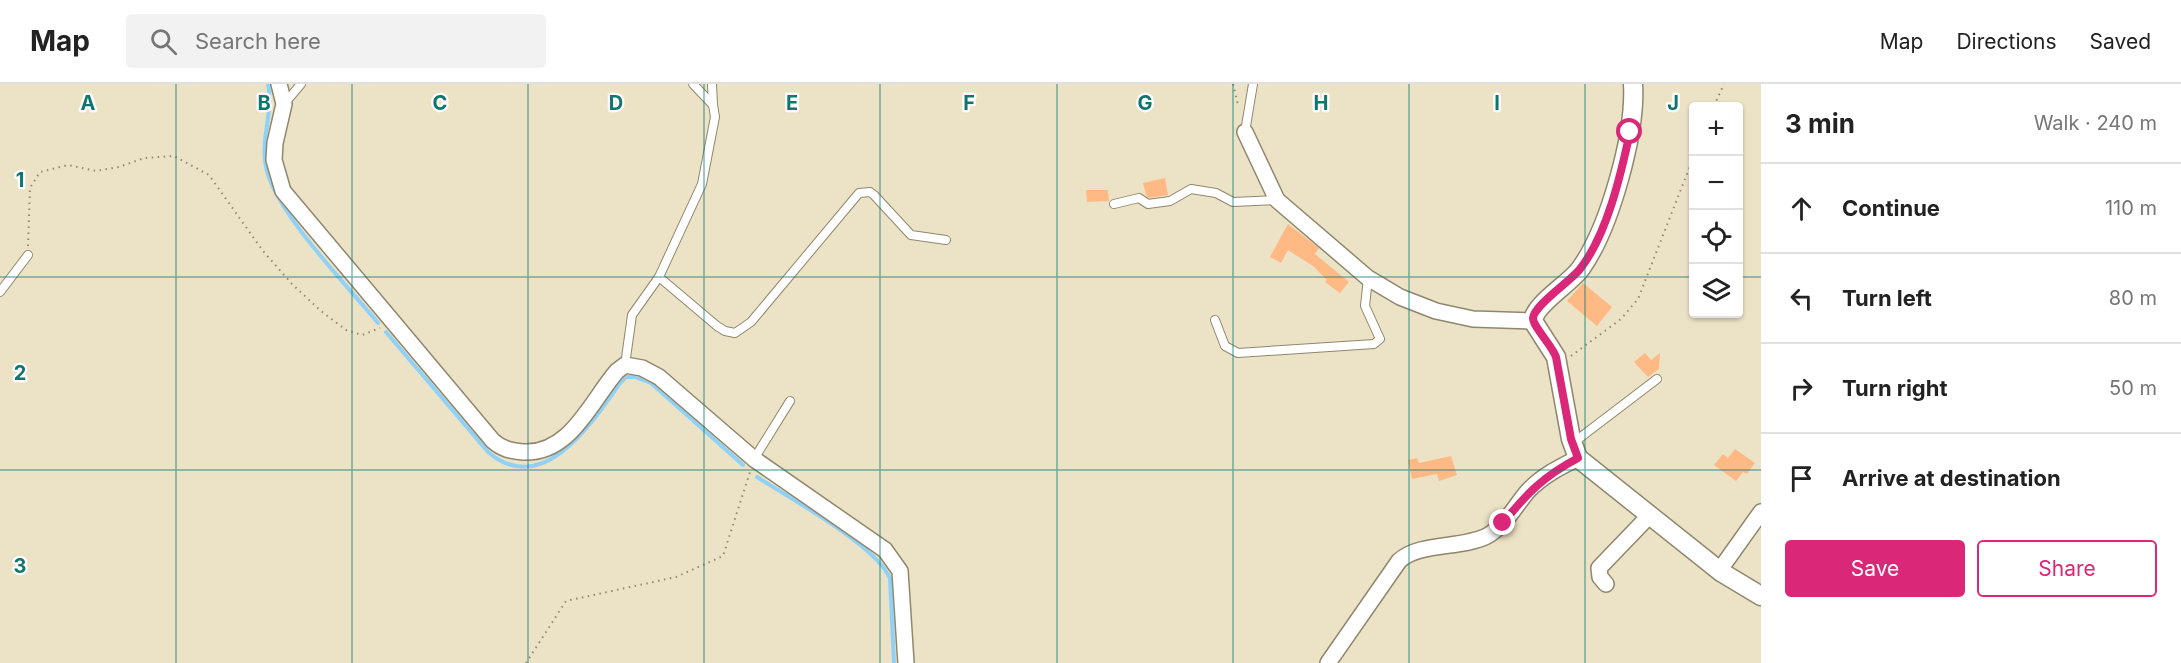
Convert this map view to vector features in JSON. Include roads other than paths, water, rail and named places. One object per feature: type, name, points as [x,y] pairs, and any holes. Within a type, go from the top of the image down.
[{"type":"street","points":[[279,84],[284,104],[274,153],[280,184],[296,209],[493,441],[512,451],[535,451],[561,441],[617,370],[625,366],[642,368],[659,377],[754,459],[873,540],[894,559],[901,582],[906,663]]},
{"type":"street","points":[[1533,321],[1538,308],[1580,270],[1598,236],[1625,153],[1633,115],[1633,84]]},
{"type":"street","points":[[1245,132],[1277,200],[1368,278],[1400,297],[1436,311],[1473,319],[1533,321]]},
{"type":"street","points":[[1533,321],[1551,344],[1558,364],[1575,451],[1719,571],[1761,596]]},
{"type":"street","points":[[1328,663],[1407,553],[1454,545],[1488,535],[1503,523],[1528,490],[1575,451]]},
{"type":"street","points":[[1719,571],[1761,512]]},
{"type":"street","points":[[1606,584],[1600,577],[1599,568],[1650,515]]},
{"type":"lane","points":[[284,104],[301,84]]},
{"type":"lane","points":[[693,84],[713,105]]},
{"type":"lane","points":[[625,366],[632,315],[659,278],[702,184],[715,117],[712,84]]},
{"type":"lane","points":[[1245,132],[1253,84]]},
{"type":"lane","points":[[1114,204],[1139,198],[1148,204],[1170,201],[1191,189],[1216,193],[1233,202],[1277,200]]},
{"type":"lane","points":[[659,278],[725,332],[735,333],[751,322],[859,193],[870,192],[874,195],[911,235],[946,240]]},
{"type":"lane","points":[[0,292],[28,255]]},
{"type":"lane","points":[[1215,320],[1225,346],[1238,353],[1374,344],[1380,339],[1365,306],[1368,278]]},
{"type":"lane","points":[[1575,451],[1606,420],[1657,379]]},
{"type":"lane","points":[[754,459],[790,401]]},
{"type":"waterway","points":[[268,84],[269,104],[265,157],[272,185],[297,226],[378,323]]},
{"type":"waterway","points":[[386,332],[488,452],[508,464],[528,467],[547,461],[564,450],[580,435],[620,383],[626,377],[635,377],[651,383],[743,465]]},
{"type":"waterway","points":[[757,477],[851,538],[882,566],[890,579],[894,663]]}]
